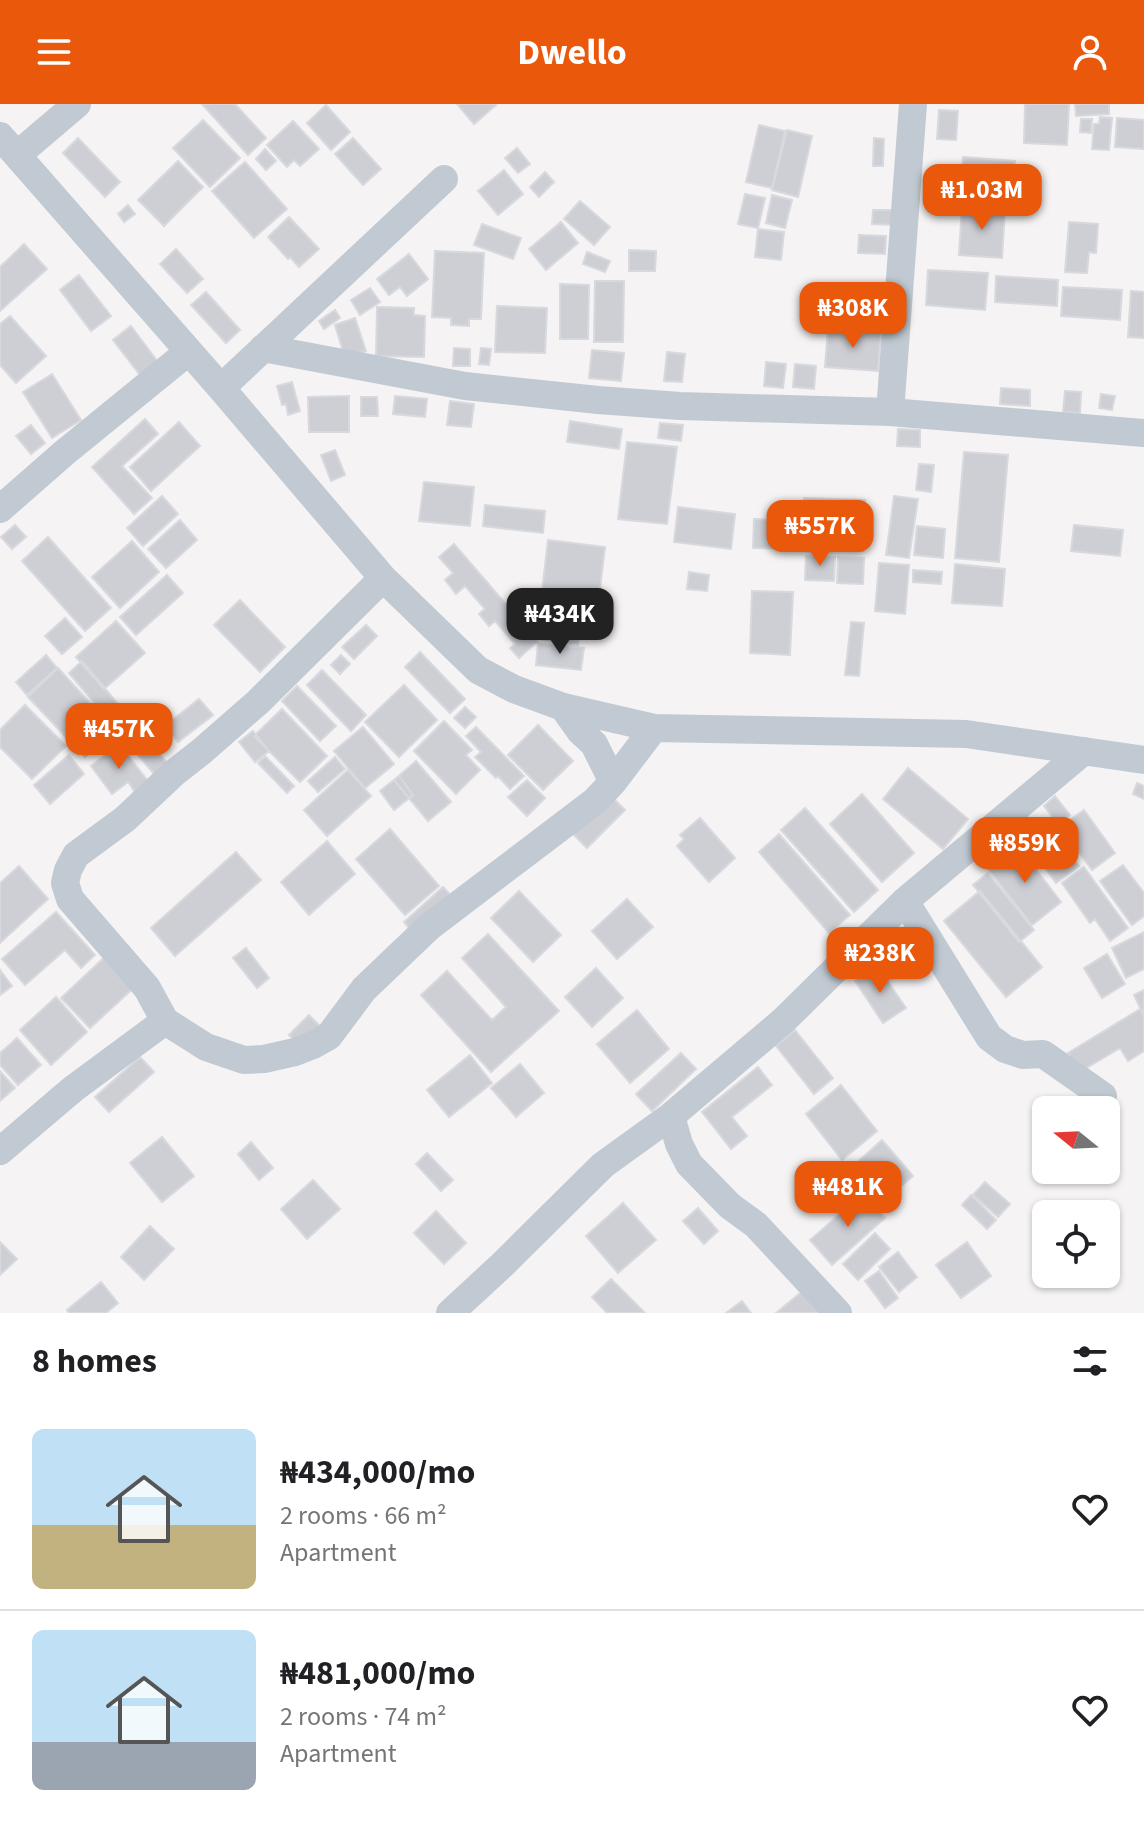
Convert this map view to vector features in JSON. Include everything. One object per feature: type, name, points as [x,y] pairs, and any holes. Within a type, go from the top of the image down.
[{"type":"street","points":[[77,104],[8,145],[383,578],[478,670],[514,689],[563,707],[654,728],[966,734],[1144,760]]},
{"type":"street","points":[[890,412],[913,104]]},
{"type":"street","points":[[221,388],[444,179]]},
{"type":"street","points":[[263,348],[465,386],[598,400],[680,406],[890,412],[1144,433]]},
{"type":"street","points":[[0,509],[188,352]]},
{"type":"street","points":[[383,578],[258,702],[125,819],[76,855],[72,863],[65,883],[70,899],[147,988],[165,1021],[206,1047],[244,1060],[264,1059],[295,1052],[329,1036],[364,989],[429,927],[595,801],[654,728]]},
{"type":"street","points":[[563,707],[594,744],[613,782]]},
{"type":"street","points":[[450,1313],[603,1165],[671,1116],[783,1021],[905,901],[1084,751]]},
{"type":"street","points":[[905,901],[989,1037],[1005,1049],[1023,1055],[1043,1054],[1103,1096]]},
{"type":"street","points":[[0,1151],[73,1089],[165,1021]]},
{"type":"street","points":[[671,1116],[689,1164],[730,1206],[756,1225],[838,1313]]},
{"type":"building","points":[[202,104],[235,104],[266,138],[248,155]]},
{"type":"building","points":[[457,104],[494,104],[496,105],[474,124]]},
{"type":"building","points":[[1025,104],[1069,104],[1067,145],[1024,143]]},
{"type":"building","points":[[1075,104],[1109,104],[1109,114],[1076,116]]},
{"type":"building","points":[[326,105],[350,132],[331,150],[307,123]]},
{"type":"building","points":[[939,110],[958,111],[956,140],[937,139]]},
{"type":"building","points":[[1100,117],[1112,118],[1109,150],[1092,149],[1094,124],[1099,124]]},
{"type":"building","points":[[1117,118],[1144,120],[1144,149],[1115,147]]},
{"type":"building","points":[[1081,119],[1092,119],[1091,133],[1080,132]]},
{"type":"building","points":[[203,120],[240,158],[210,187],[173,148]]},
{"type":"building","points":[[293,121],[319,149],[300,166],[294,160],[287,167],[267,145]]},
{"type":"building","points":[[759,125],[785,131],[772,188],[746,182]]},
{"type":"building","points":[[787,130],[812,136],[798,197],[772,190]]},
{"type":"building","points":[[78,138],[120,182],[105,197],[63,153]]},
{"type":"building","points":[[353,138],[381,169],[363,185],[335,154]]},
{"type":"building","points":[[874,138],[884,139],[883,166],[873,166]]},
{"type":"building","points":[[517,148],[530,164],[518,173],[505,158]]},
{"type":"building","points":[[265,149],[276,161],[266,170],[256,159]]},
{"type":"building","points":[[963,157],[1015,161],[1011,203],[960,198]]},
{"type":"building","points":[[178,161],[203,187],[164,226],[138,200]]},
{"type":"building","points":[[245,162],[287,209],[254,238],[212,191]]},
{"type":"building","points":[[504,170],[523,194],[498,215],[478,191]]},
{"type":"building","points":[[545,172],[554,182],[539,197],[530,187]]},
{"type":"building","points":[[745,194],[765,198],[758,228],[738,224]]},
{"type":"building","points":[[772,195],[792,200],[785,228],[766,223]]},
{"type":"building","points":[[580,201],[610,227],[594,245],[564,219]]},
{"type":"building","points":[[128,205],[135,214],[124,222],[118,214]]},
{"type":"building","points":[[962,205],[1005,209],[1002,258],[959,255]]},
{"type":"building","points":[[873,210],[893,210],[893,225],[872,224]]},
{"type":"building","points":[[289,217],[319,249],[299,267],[268,237]]},
{"type":"building","points":[[561,222],[578,243],[546,270],[529,249]]},
{"type":"building","points":[[1069,222],[1098,224],[1096,253],[1089,252],[1087,273],[1065,272]]},
{"type":"building","points":[[482,224],[521,238],[513,259],[474,245]]},
{"type":"building","points":[[758,229],[784,232],[781,260],[755,257]]},
{"type":"building","points":[[859,235],[886,236],[885,254],[858,253]]},
{"type":"building","points":[[24,244],[47,269],[0,311],[0,267]]},
{"type":"building","points":[[176,249],[203,279],[187,293],[160,264]]},
{"type":"building","points":[[629,250],[656,251],[655,271],[629,271]]},
{"type":"building","points":[[435,251],[484,253],[481,319],[469,319],[469,326],[451,325],[451,318],[432,317]]},
{"type":"building","points":[[587,252],[610,261],[605,272],[583,264]]},
{"type":"building","points":[[409,254],[428,279],[407,296],[400,287],[389,295],[377,279]]},
{"type":"building","points":[[928,270],[988,273],[985,310],[926,305]]},
{"type":"building","points":[[79,275],[111,316],[91,331],[60,290]]},
{"type":"building","points":[[996,276],[1058,280],[1057,306],[995,302]]},
{"type":"building","points":[[595,281],[624,281],[623,342],[594,342]]},
{"type":"building","points":[[560,284],[589,285],[588,339],[560,339]]},
{"type":"building","points":[[1063,287],[1122,290],[1120,320],[1061,316]]},
{"type":"building","points":[[370,288],[380,302],[360,315],[351,300]]},
{"type":"building","points":[[1131,291],[1144,292],[1144,338],[1128,337]]},
{"type":"building","points":[[206,292],[240,330],[226,343],[191,305]]},
{"type":"building","points":[[497,306],[547,308],[545,353],[495,352]]},
{"type":"building","points":[[377,307],[414,308],[414,315],[425,316],[424,357],[376,356]]},
{"type":"building","points":[[335,310],[340,318],[324,329],[319,321]]},
{"type":"building","points":[[10,316],[46,356],[16,383],[0,365],[0,324]]},
{"type":"building","points":[[355,318],[366,351],[345,358],[335,325]]},
{"type":"building","points":[[131,326],[158,362],[140,375],[113,340]]},
{"type":"building","points":[[828,328],[881,332],[878,371],[825,367]]},
{"type":"building","points":[[454,348],[470,349],[470,366],[453,366]]},
{"type":"building","points":[[481,348],[491,349],[489,365],[479,364]]},
{"type":"building","points":[[592,350],[624,353],[621,381],[589,378]]},
{"type":"building","points":[[667,352],[685,354],[682,382],[664,381]]},
{"type":"building","points":[[766,362],[786,364],[783,388],[764,386]]},
{"type":"building","points":[[795,364],[816,366],[814,389],[793,387]]},
{"type":"building","points":[[52,374],[81,420],[52,438],[23,392]]},
{"type":"building","points":[[292,382],[300,411],[288,415],[277,386]]},
{"type":"building","points":[[1001,388],[1030,390],[1030,406],[1000,404]]},
{"type":"building","points":[[1065,391],[1081,392],[1080,413],[1063,412]]},
{"type":"building","points":[[1101,394],[1115,396],[1112,410],[1099,408]]},
{"type":"building","points":[[349,396],[349,432],[309,432],[308,397]]},
{"type":"building","points":[[395,396],[427,399],[425,417],[393,414]]},
{"type":"building","points":[[361,397],[377,397],[378,416],[361,416]]},
{"type":"building","points":[[450,401],[474,404],[471,427],[447,425]]},
{"type":"building","points":[[145,419],[158,434],[122,466],[152,498],[134,514],[92,467]]},
{"type":"building","points":[[570,421],[622,429],[619,449],[567,442]]},
{"type":"building","points":[[179,422],[200,446],[151,491],[130,467]]},
{"type":"building","points":[[660,423],[683,425],[681,441],[658,438]]},
{"type":"building","points":[[31,425],[45,443],[31,454],[16,436]]},
{"type":"building","points":[[898,429],[920,430],[920,447],[897,446]]},
{"type":"building","points":[[627,442],[677,447],[667,524],[618,519]]},
{"type":"building","points":[[335,450],[345,475],[331,481],[321,455]]},
{"type":"building","points":[[964,452],[1008,455],[999,562],[955,558]]},
{"type":"building","points":[[919,464],[934,465],[931,492],[916,490]]},
{"type":"building","points":[[424,482],[474,487],[470,526],[419,521]]},
{"type":"building","points":[[162,496],[178,514],[143,546],[127,528]]},
{"type":"building","points":[[894,496],[918,499],[909,558],[886,555]]},
{"type":"building","points":[[804,498],[865,500],[863,551],[802,549]]},
{"type":"building","points":[[485,505],[545,511],[543,533],[483,526]]},
{"type":"building","points":[[678,507],[735,514],[731,549],[674,542]]},
{"type":"building","points":[[772,511],[791,512],[791,521],[800,521],[798,549],[753,548],[754,519],[771,520]]},
{"type":"building","points":[[180,520],[197,540],[166,568],[148,549]]},
{"type":"building","points":[[15,525],[26,537],[12,549],[1,537]]},
{"type":"building","points":[[1074,525],[1123,530],[1120,556],[1071,551]]},
{"type":"building","points":[[917,526],[945,529],[943,558],[914,555]]},
{"type":"building","points":[[48,537],[111,608],[85,631],[22,561]]},
{"type":"building","points":[[548,540],[605,547],[599,597],[542,591]]},
{"type":"building","points":[[132,541],[159,572],[120,608],[92,577]]},
{"type":"building","points":[[454,544],[538,641],[519,658],[510,648],[515,644],[495,621],[489,626],[479,614],[485,609],[465,586],[456,594],[445,580],[453,573],[439,557]]},
{"type":"building","points":[[806,556],[835,557],[834,581],[805,580]]},
{"type":"building","points":[[838,557],[864,558],[863,584],[837,583]]},
{"type":"building","points":[[879,563],[909,565],[905,614],[875,611]]},
{"type":"building","points":[[955,564],[1005,569],[1002,606],[952,603]]},
{"type":"building","points":[[913,570],[942,572],[941,584],[913,582]]},
{"type":"building","points":[[689,572],[709,575],[707,591],[687,589]]},
{"type":"building","points":[[167,575],[183,593],[136,635],[120,617]]},
{"type":"building","points":[[752,591],[793,592],[790,655],[750,653]]},
{"type":"building","points":[[544,594],[586,599],[583,625],[541,620]]},
{"type":"building","points":[[240,600],[285,647],[260,672],[214,625]]},
{"type":"building","points":[[65,618],[82,637],[62,654],[45,636]]},
{"type":"building","points":[[116,621],[145,653],[104,689],[76,657]]},
{"type":"building","points":[[851,622],[864,623],[859,676],[845,675]]},
{"type":"building","points":[[544,624],[580,628],[578,645],[542,640]]},
{"type":"building","points":[[366,625],[377,636],[354,659],[342,647]]},
{"type":"building","points":[[538,643],[584,648],[581,670],[536,665]]},
{"type":"building","points":[[420,652],[465,699],[450,713],[405,667]]},
{"type":"building","points":[[46,655],[57,668],[27,695],[16,682]]},
{"type":"building","points":[[341,655],[350,664],[340,674],[331,665]]},
{"type":"building","points":[[82,661],[167,763],[154,774],[69,673]]},
{"type":"building","points":[[58,668],[114,729],[85,757],[28,697]]},
{"type":"building","points":[[322,670],[366,715],[351,731],[307,685]]},
{"type":"building","points":[[404,685],[437,720],[399,757],[365,722]]},
{"type":"building","points":[[297,686],[336,726],[320,741],[282,701]]},
{"type":"building","points":[[199,699],[213,715],[178,742],[165,726]]},
{"type":"building","points":[[25,705],[66,746],[32,779],[0,747],[0,730]]},
{"type":"building","points":[[465,707],[476,717],[465,728],[454,718]]},
{"type":"building","points":[[282,709],[327,756],[300,782],[254,736]]},
{"type":"building","points":[[444,721],[472,750],[466,755],[480,770],[456,794],[414,751]]},
{"type":"building","points":[[538,725],[573,761],[543,790],[508,755]]},
{"type":"building","points":[[363,727],[394,764],[365,788],[334,751]]},
{"type":"building","points":[[476,727],[524,776],[510,789],[475,757],[481,752],[466,736]]},
{"type":"building","points":[[253,731],[269,751],[255,762],[239,742]]},
{"type":"building","points":[[119,744],[148,781],[135,792],[128,782],[112,794],[91,766]]},
{"type":"building","points":[[69,755],[84,774],[50,804],[34,785]]},
{"type":"building","points":[[265,756],[294,786],[287,793],[258,763]]},
{"type":"building","points":[[335,757],[345,769],[318,792],[308,781]]},
{"type":"building","points":[[416,761],[451,802],[428,821],[394,780]]},
{"type":"building","points":[[908,768],[968,819],[943,849],[883,799]]},
{"type":"building","points":[[348,770],[371,796],[327,836],[304,810]]},
{"type":"building","points":[[399,776],[413,795],[394,810],[380,791]]},
{"type":"building","points":[[527,780],[545,798],[527,816],[508,797]]},
{"type":"building","points":[[1137,783],[1144,786],[1144,799],[1133,794]]},
{"type":"building","points":[[862,794],[914,853],[882,882],[830,824]]},
{"type":"building","points":[[1055,796],[1070,815],[1058,824],[1044,806]]},
{"type":"building","points":[[612,797],[625,810],[587,848],[573,834]]},
{"type":"building","points":[[805,808],[878,890],[854,912],[781,830]]},
{"type":"building","points":[[1084,810],[1115,853],[1092,870],[1060,827]]},
{"type":"building","points":[[700,818],[735,858],[709,882],[677,846],[684,839],[680,835]]},
{"type":"building","points":[[1046,820],[1079,866],[1056,883],[1023,837]]},
{"type":"building","points":[[390,829],[439,886],[405,915],[356,859]]},
{"type":"building","points":[[779,834],[850,915],[829,933],[759,852]]},
{"type":"building","points":[[327,841],[355,874],[309,915],[281,882]]},
{"type":"building","points":[[1018,846],[1061,902],[1032,925],[988,869]]},
{"type":"building","points":[[236,852],[261,880],[175,956],[151,928]]},
{"type":"building","points":[[1123,865],[1144,893],[1144,916],[1132,925],[1100,881]]},
{"type":"building","points":[[19,866],[48,899],[0,943],[0,883]]},
{"type":"building","points":[[1084,867],[1128,928],[1110,941],[1095,919],[1090,923],[1062,883]]},
{"type":"building","points":[[988,873],[1034,930],[1019,942],[973,885]]},
{"type":"building","points":[[443,887],[455,900],[415,935],[404,922]]},
{"type":"building","points":[[519,891],[561,935],[533,962],[491,918]]},
{"type":"building","points":[[980,891],[1042,967],[1006,997],[944,921]]},
{"type":"building","points":[[627,899],[653,927],[617,959],[592,931]]},
{"type":"building","points":[[56,912],[95,955],[81,968],[65,950],[25,985],[2,959]]},
{"type":"building","points":[[1144,932],[1144,969],[1126,978],[1112,948]]},
{"type":"building","points":[[488,934],[559,1011],[491,1072],[421,995],[447,971],[492,1020],[506,1007],[462,958]]},
{"type":"building","points":[[246,948],[269,978],[257,988],[233,958]]},
{"type":"building","points":[[109,953],[138,984],[90,1028],[61,998]]},
{"type":"building","points":[[1107,954],[1125,984],[1102,998],[1084,968]]},
{"type":"building","points":[[877,966],[906,1008],[883,1023],[855,981]]},
{"type":"building","points":[[596,968],[623,998],[592,1027],[565,997]]},
{"type":"building","points":[[0,970],[12,986],[0,995]]},
{"type":"building","points":[[1144,990],[1144,1016],[1134,995]]},
{"type":"building","points":[[56,997],[87,1032],[51,1065],[20,1030]]},
{"type":"building","points":[[1140,1009],[1144,1015],[1144,1051],[1128,1061],[1120,1048],[1080,1072],[1068,1053]]},
{"type":"building","points":[[637,1010],[669,1049],[630,1083],[597,1044]]},
{"type":"building","points":[[309,1015],[321,1027],[302,1047],[289,1035]]},
{"type":"building","points":[[795,1030],[833,1078],[814,1094],[776,1046]]},
{"type":"building","points":[[17,1038],[41,1065],[18,1085],[0,1065],[0,1053]]},
{"type":"building","points":[[681,1053],[696,1069],[652,1111],[636,1094]]},
{"type":"building","points":[[470,1055],[492,1083],[449,1117],[427,1090]]},
{"type":"building","points":[[140,1057],[154,1072],[109,1112],[95,1097]]},
{"type":"building","points":[[520,1064],[544,1093],[516,1117],[491,1088]]},
{"type":"building","points":[[758,1067],[772,1085],[732,1117],[747,1136],[731,1149],[702,1112]]},
{"type":"building","points":[[0,1071],[15,1088],[0,1101]]},
{"type":"building","points":[[841,1085],[877,1131],[842,1160],[806,1114]]},
{"type":"building","points":[[162,1137],[194,1176],[162,1202],[130,1163]]},
{"type":"building","points":[[882,1140],[913,1176],[883,1202],[852,1167]]},
{"type":"building","points":[[251,1142],[273,1168],[259,1180],[238,1154]]},
{"type":"building","points":[[427,1153],[453,1180],[441,1191],[416,1164]]},
{"type":"building","points":[[313,1180],[340,1209],[307,1239],[281,1209]]},
{"type":"building","points":[[985,1182],[1010,1204],[998,1217],[973,1195]]},
{"type":"building","points":[[864,1193],[885,1218],[832,1265],[810,1240]]},
{"type":"building","points":[[971,1195],[996,1220],[987,1229],[962,1205]]},
{"type":"building","points":[[623,1203],[656,1240],[618,1273],[586,1236]]},
{"type":"building","points":[[698,1208],[718,1231],[704,1244],[683,1221]]},
{"type":"building","points":[[436,1211],[466,1243],[444,1264],[414,1233]]},
{"type":"building","points":[[150,1226],[174,1249],[144,1280],[121,1257]]},
{"type":"building","points":[[875,1233],[890,1249],[858,1280],[843,1264]]},
{"type":"building","points":[[0,1242],[17,1259],[0,1275]]},
{"type":"building","points":[[967,1242],[991,1276],[961,1298],[936,1265]]},
{"type":"building","points":[[898,1252],[917,1277],[899,1292],[879,1267]]},
{"type":"building","points":[[879,1271],[898,1298],[885,1308],[865,1281]]},
{"type":"building","points":[[611,1279],[645,1313],[607,1313],[592,1297]]},
{"type":"building","points":[[101,1282],[118,1303],[106,1313],[69,1313],[67,1310]]},
{"type":"building","points":[[804,1290],[823,1313],[776,1313]]},
{"type":"building","points":[[742,1301],[751,1313],[726,1313]]}]
